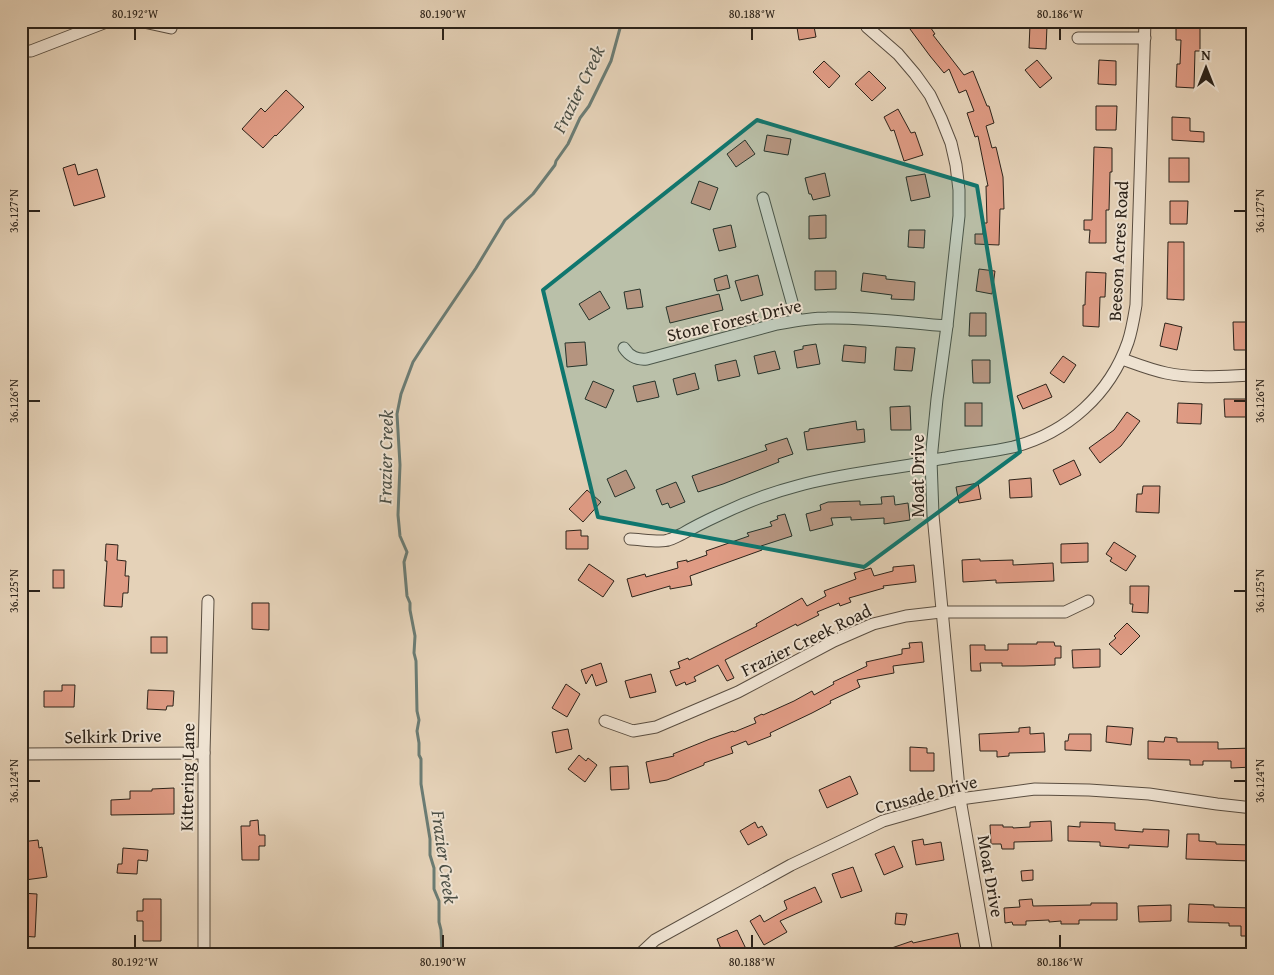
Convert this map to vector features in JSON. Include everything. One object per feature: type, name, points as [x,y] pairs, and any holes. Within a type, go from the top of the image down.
[{"type":"street","points":[[21,52],[31,51],[109,21]]},
{"type":"street","points":[[139,21],[171,28]]},
{"type":"street","name":"Beeson Acres Road","points":[[630,538],[667,541],[720,514],[754,500],[797,486],[841,476],[1012,447],[1051,433],[1072,420],[1086,408],[1100,393],[1122,359],[1129,340],[1136,305],[1146,21]]},
{"type":"street","name":"Moat Drive","points":[[868,27],[898,54],[930,95],[942,118],[956,164],[959,216],[931,460],[933,515],[960,799],[987,954]]},
{"type":"street","points":[[1078,38],[1145,38]]},
{"type":"street","points":[[763,198],[798,320]]},
{"type":"street","name":"Stone Forest Drive","points":[[624,348],[634,358],[648,359],[777,324],[827,318],[947,326]]},
{"type":"street","points":[[1122,359],[1146,368],[1168,373],[1193,376],[1253,375]]},
{"type":"street","name":"Frazier Creek Road","points":[[605,721],[633,732],[656,727],[738,692],[834,641],[872,624],[906,616],[942,612],[1065,612],[1088,601]]},
{"type":"street","name":"Kittering Lane","points":[[204,954],[204,752],[208,602]]},
{"type":"street","name":"Selkirk Drive","points":[[21,754],[204,752]]},
{"type":"street","name":"Crusade Drive","points":[[640,954],[655,940],[791,865],[883,821],[960,799],[1035,789],[1089,790],[1149,794],[1253,808]]},
{"type":"highlighted area","points":[[757,120],[977,186],[1020,452],[864,567],[598,517],[543,290]]},
{"type":"building","points":[[796,21],[813,21],[816,37],[799,40]]},
{"type":"building","points":[[913,21],[926,21],[935,34],[933,35],[964,75],[973,71],[987,106],[989,106],[994,123],[986,126],[992,148],[996,147],[1003,177],[1004,209],[1000,209],[999,245],[975,244],[975,234],[983,234],[983,223],[987,223],[986,186],[988,186],[978,136],[975,137],[967,113],[974,111],[966,90],[959,93],[949,69],[944,73],[930,56],[907,25]]},
{"type":"building","points":[[1030,25],[1047,26],[1046,49],[1029,48]]},
{"type":"building","points":[[1176,28],[1200,28],[1200,51],[1195,51],[1194,88],[1176,87],[1177,64],[1180,64],[1181,40],[1176,40]]},
{"type":"building","points":[[1037,60],[1052,78],[1040,88],[1025,70]]},
{"type":"building","points":[[1099,60],[1116,61],[1116,85],[1098,84]]},
{"type":"building","points":[[824,61],[840,76],[829,88],[813,72]]},
{"type":"building","points":[[869,71],[886,88],[872,101],[855,84]]},
{"type":"building","points":[[286,90],[304,107],[263,148],[242,129],[261,108],[265,112]]},
{"type":"building","points":[[1096,106],[1117,106],[1116,130],[1096,130]]},
{"type":"building","points":[[898,109],[911,133],[915,132],[923,155],[904,161],[894,130],[891,131],[884,117]]},
{"type":"building","points":[[1172,117],[1190,118],[1190,131],[1204,132],[1204,142],[1172,140]]},
{"type":"building","points":[[767,135],[791,139],[788,155],[764,151]]},
{"type":"building","points":[[745,140],[755,154],[736,167],[727,154]]},
{"type":"building","points":[[1094,147],[1112,148],[1109,210],[1106,210],[1106,243],[1089,243],[1090,230],[1084,230],[1084,220],[1092,220]]},
{"type":"building","points":[[1169,158],[1189,158],[1189,182],[1169,182]]},
{"type":"building","points":[[75,164],[78,175],[97,169],[105,197],[74,206],[63,168]]},
{"type":"building","points":[[825,173],[830,196],[813,200],[811,194],[809,194],[805,178]]},
{"type":"building","points":[[925,174],[930,197],[911,201],[906,177]]},
{"type":"building","points":[[699,181],[718,188],[710,210],[691,203]]},
{"type":"building","points":[[1170,201],[1188,201],[1187,224],[1170,224]]},
{"type":"building","points":[[826,215],[826,238],[809,239],[809,216]]},
{"type":"building","points":[[731,225],[736,247],[719,251],[713,229]]},
{"type":"building","points":[[909,230],[925,230],[924,248],[908,247]]},
{"type":"building","points":[[1168,242],[1184,242],[1184,300],[1167,299]]},
{"type":"building","points":[[979,269],[995,271],[992,294],[976,291]]},
{"type":"building","points":[[815,271],[836,271],[836,289],[815,290]]},
{"type":"building","points":[[1086,272],[1106,273],[1105,297],[1100,297],[1099,327],[1083,326]]},
{"type":"building","points":[[863,273],[886,276],[886,279],[915,282],[914,300],[891,299],[892,295],[861,291]]},
{"type":"building","points":[[727,275],[730,288],[717,291],[714,279]]},
{"type":"building","points":[[758,275],[763,295],[741,301],[735,281]]},
{"type":"building","points":[[640,289],[643,307],[627,309],[624,292]]},
{"type":"building","points":[[600,291],[610,308],[589,320],[579,304]]},
{"type":"building","points":[[719,294],[723,310],[670,323],[666,307]]},
{"type":"building","points":[[970,313],[986,313],[986,336],[969,336]]},
{"type":"building","points":[[1233,322],[1253,322],[1253,350],[1234,350]]},
{"type":"building","points":[[1165,323],[1182,327],[1177,350],[1160,346]]},
{"type":"building","points":[[585,342],[587,365],[567,367],[565,343]]},
{"type":"building","points":[[816,344],[820,364],[797,368],[794,351],[803,349],[803,346]]},
{"type":"building","points":[[844,345],[866,347],[865,363],[842,361]]},
{"type":"building","points":[[896,347],[915,348],[912,371],[894,370]]},
{"type":"building","points":[[775,351],[780,369],[758,374],[754,356]]},
{"type":"building","points":[[1063,356],[1076,365],[1064,383],[1050,373]]},
{"type":"building","points":[[736,360],[740,376],[718,381],[715,365]]},
{"type":"building","points":[[972,360],[990,360],[990,383],[973,383]]},
{"type":"building","points":[[695,373],[699,389],[677,395],[673,379]]},
{"type":"building","points":[[593,381],[614,390],[606,408],[585,399]]},
{"type":"building","points":[[655,381],[659,397],[637,402],[633,386]]},
{"type":"building","points":[[1046,384],[1052,397],[1023,409],[1017,396]]},
{"type":"building","points":[[1224,399],[1253,399],[1253,417],[1225,417]]},
{"type":"building","points":[[965,403],[982,403],[982,426],[965,426]]},
{"type":"building","points":[[1178,403],[1202,404],[1201,424],[1177,423]]},
{"type":"building","points":[[910,406],[911,430],[891,430],[890,407]]},
{"type":"building","points":[[1127,412],[1140,421],[1121,446],[1100,463],[1089,448],[1114,430]]},
{"type":"building","points":[[856,421],[857,430],[864,429],[865,442],[807,450],[804,432],[809,431],[809,429]]},
{"type":"building","points":[[787,438],[793,454],[778,459],[779,462],[698,492],[692,476],[767,450],[765,445]]},
{"type":"building","points":[[1074,460],[1081,475],[1060,485],[1053,470]]},
{"type":"building","points":[[626,470],[635,488],[615,497],[607,479]]},
{"type":"building","points":[[1031,478],[1032,497],[1010,498],[1009,480]]},
{"type":"building","points":[[676,482],[685,502],[670,508],[668,503],[662,505],[656,490]]},
{"type":"building","points":[[978,483],[981,499],[959,503],[956,487]]},
{"type":"building","points":[[1143,486],[1160,486],[1159,513],[1136,512],[1137,494],[1142,494]]},
{"type":"building","points":[[587,490],[601,502],[583,522],[569,509]]},
{"type":"building","points":[[894,496],[895,505],[908,503],[910,520],[884,524],[884,518],[851,520],[851,517],[831,518],[833,525],[810,531],[806,514],[821,510],[820,505],[828,502],[860,501],[860,505],[882,504],[881,497]]},
{"type":"building","points":[[785,514],[792,536],[761,546],[762,550],[690,576],[692,585],[670,589],[670,586],[632,597],[627,579],[645,574],[646,577],[678,568],[677,562],[687,560],[687,562],[707,555],[706,551],[749,536],[747,533],[772,526],[770,522],[778,519],[777,516]]},
{"type":"building","points":[[581,530],[581,536],[588,536],[588,549],[566,549],[566,531]]},
{"type":"building","points":[[1114,542],[1136,556],[1126,571],[1110,561],[1112,558],[1106,554]]},
{"type":"building","points":[[1088,543],[1088,562],[1061,563],[1061,544]]},
{"type":"building","points":[[106,544],[118,545],[117,560],[126,561],[125,576],[129,576],[128,593],[123,593],[122,607],[104,606],[107,561],[105,561]]},
{"type":"building","points":[[980,559],[980,561],[1013,560],[1013,565],[1053,563],[1054,581],[996,583],[996,580],[963,582],[962,560]]},
{"type":"building","points":[[589,564],[614,581],[603,597],[578,580]]},
{"type":"building","points":[[914,565],[916,582],[883,586],[884,588],[849,598],[851,602],[840,606],[839,603],[817,612],[819,615],[797,626],[796,624],[725,660],[734,678],[727,681],[718,665],[694,677],[696,681],[686,685],[685,682],[676,686],[670,671],[680,668],[678,662],[688,658],[689,660],[757,626],[756,624],[802,598],[807,606],[826,596],[824,591],[856,579],[854,573],[871,568],[874,576],[893,571],[893,567]]},
{"type":"building","points":[[53,570],[64,570],[64,588],[53,588]]},
{"type":"building","points":[[1130,586],[1149,586],[1148,613],[1132,612],[1133,604],[1130,604]]},
{"type":"building","points":[[252,603],[269,603],[269,630],[252,629]]},
{"type":"building","points":[[1127,623],[1140,636],[1121,655],[1109,644]]},
{"type":"building","points":[[151,637],[167,637],[167,653],[151,653]]},
{"type":"building","points":[[922,642],[924,662],[893,666],[894,673],[857,680],[860,687],[770,733],[771,736],[748,745],[746,741],[731,747],[733,753],[704,763],[704,765],[667,780],[650,783],[646,762],[674,756],[673,754],[710,739],[756,723],[754,718],[812,691],[814,695],[834,684],[833,682],[867,666],[866,662],[902,654],[902,649],[910,648],[909,643]]},
{"type":"building","points":[[1037,642],[1054,642],[1055,646],[1061,646],[1061,658],[1055,658],[1055,665],[1002,666],[1002,663],[980,663],[981,671],[971,671],[970,645],[985,645],[985,650],[1008,650],[1008,644],[1037,644]]},
{"type":"building","points":[[1100,649],[1100,667],[1073,668],[1072,650]]},
{"type":"building","points":[[601,663],[607,682],[596,686],[592,674],[586,684],[581,670]]},
{"type":"building","points":[[651,674],[656,692],[630,698],[625,681]]},
{"type":"building","points":[[566,684],[580,694],[567,717],[552,708]]},
{"type":"building","points":[[62,685],[75,685],[74,707],[44,707],[44,691],[62,691]]},
{"type":"building","points":[[148,690],[174,691],[173,706],[167,706],[166,710],[147,709]]},
{"type":"building","points":[[1107,726],[1133,728],[1131,745],[1106,742]]},
{"type":"building","points":[[1030,727],[1030,734],[1044,733],[1045,752],[1009,753],[1009,756],[997,757],[997,751],[980,751],[979,734],[1019,732],[1019,728]]},
{"type":"building","points":[[568,729],[572,749],[556,753],[552,732]]},
{"type":"building","points":[[1069,734],[1091,734],[1091,751],[1065,750],[1065,741],[1068,741]]},
{"type":"building","points":[[1165,737],[1177,738],[1177,742],[1218,742],[1218,749],[1253,748],[1253,767],[1231,768],[1231,761],[1203,761],[1203,765],[1190,765],[1190,760],[1148,759],[1148,741],[1164,742]]},
{"type":"building","points":[[910,747],[927,748],[927,753],[934,753],[934,771],[910,771]]},
{"type":"building","points":[[579,755],[586,761],[588,758],[597,765],[585,782],[568,769]]},
{"type":"building","points":[[628,766],[629,789],[611,790],[610,767]]},
{"type":"building","points":[[850,776],[858,794],[827,808],[819,790]]},
{"type":"building","points":[[174,788],[174,814],[111,815],[111,800],[130,799],[130,791]]},
{"type":"building","points":[[258,820],[259,835],[265,835],[265,846],[259,846],[259,860],[242,860],[241,826],[250,826],[250,821]]},
{"type":"building","points":[[1051,821],[1052,841],[1014,842],[1014,849],[1002,849],[1001,844],[991,844],[990,825],[1003,825],[1003,827],[1013,828],[1030,827],[1030,822]]},
{"type":"building","points":[[755,822],[758,828],[762,826],[767,835],[748,845],[740,831]]},
{"type":"building","points":[[1080,822],[1115,823],[1115,830],[1143,832],[1143,829],[1169,830],[1168,847],[1129,845],[1129,848],[1100,846],[1100,842],[1068,841],[1068,826],[1080,827]]},
{"type":"building","points":[[1187,834],[1199,834],[1199,841],[1216,842],[1216,844],[1252,845],[1251,861],[1186,859]]},
{"type":"building","points":[[923,839],[924,845],[941,842],[944,860],[916,865],[912,841]]},
{"type":"building","points":[[38,840],[39,848],[42,847],[47,877],[25,880],[21,842]]},
{"type":"building","points":[[894,846],[903,867],[884,875],[875,854]]},
{"type":"building","points":[[123,848],[148,850],[147,861],[138,860],[137,874],[117,873],[118,864],[122,864]]},
{"type":"building","points":[[853,867],[862,891],[841,898],[832,874]]},
{"type":"building","points":[[1033,870],[1033,880],[1022,881],[1021,871]]},
{"type":"building","points":[[815,887],[822,902],[780,921],[787,932],[764,945],[750,921],[760,915],[764,922],[787,909],[784,901]]},
{"type":"building","points":[[21,893],[37,894],[35,937],[21,936]]},
{"type":"building","points":[[143,899],[161,899],[161,941],[143,941],[143,921],[137,921],[137,911],[143,911]]},
{"type":"building","points":[[1032,899],[1033,906],[1117,903],[1117,920],[1079,920],[1079,924],[1061,924],[1061,921],[1049,922],[1049,920],[1026,921],[1026,925],[1013,925],[1012,922],[1005,923],[1004,908],[1020,907],[1019,900]]},
{"type":"building","points":[[1189,904],[1253,908],[1253,936],[1241,936],[1241,926],[1229,926],[1229,923],[1188,922]]},
{"type":"building","points":[[1171,905],[1171,921],[1139,922],[1138,906]]},
{"type":"building","points":[[896,913],[907,914],[905,925],[895,924]]},
{"type":"building","points":[[737,930],[747,951],[742,954],[723,954],[717,939]]},
{"type":"building","points":[[958,933],[961,949],[952,951],[953,954],[880,954],[880,952],[912,941],[913,943]]},
{"type":"waterway","name":"Frazier Creek","points":[[442,954],[439,901],[434,889],[434,868],[430,855],[430,839],[421,784],[421,759],[417,731],[419,720],[414,653],[415,636],[410,603],[407,596],[404,562],[407,552],[400,536],[398,515],[400,465],[397,414],[401,394],[413,362],[476,268],[505,220],[533,194],[568,144],[611,61],[622,21]]}]
